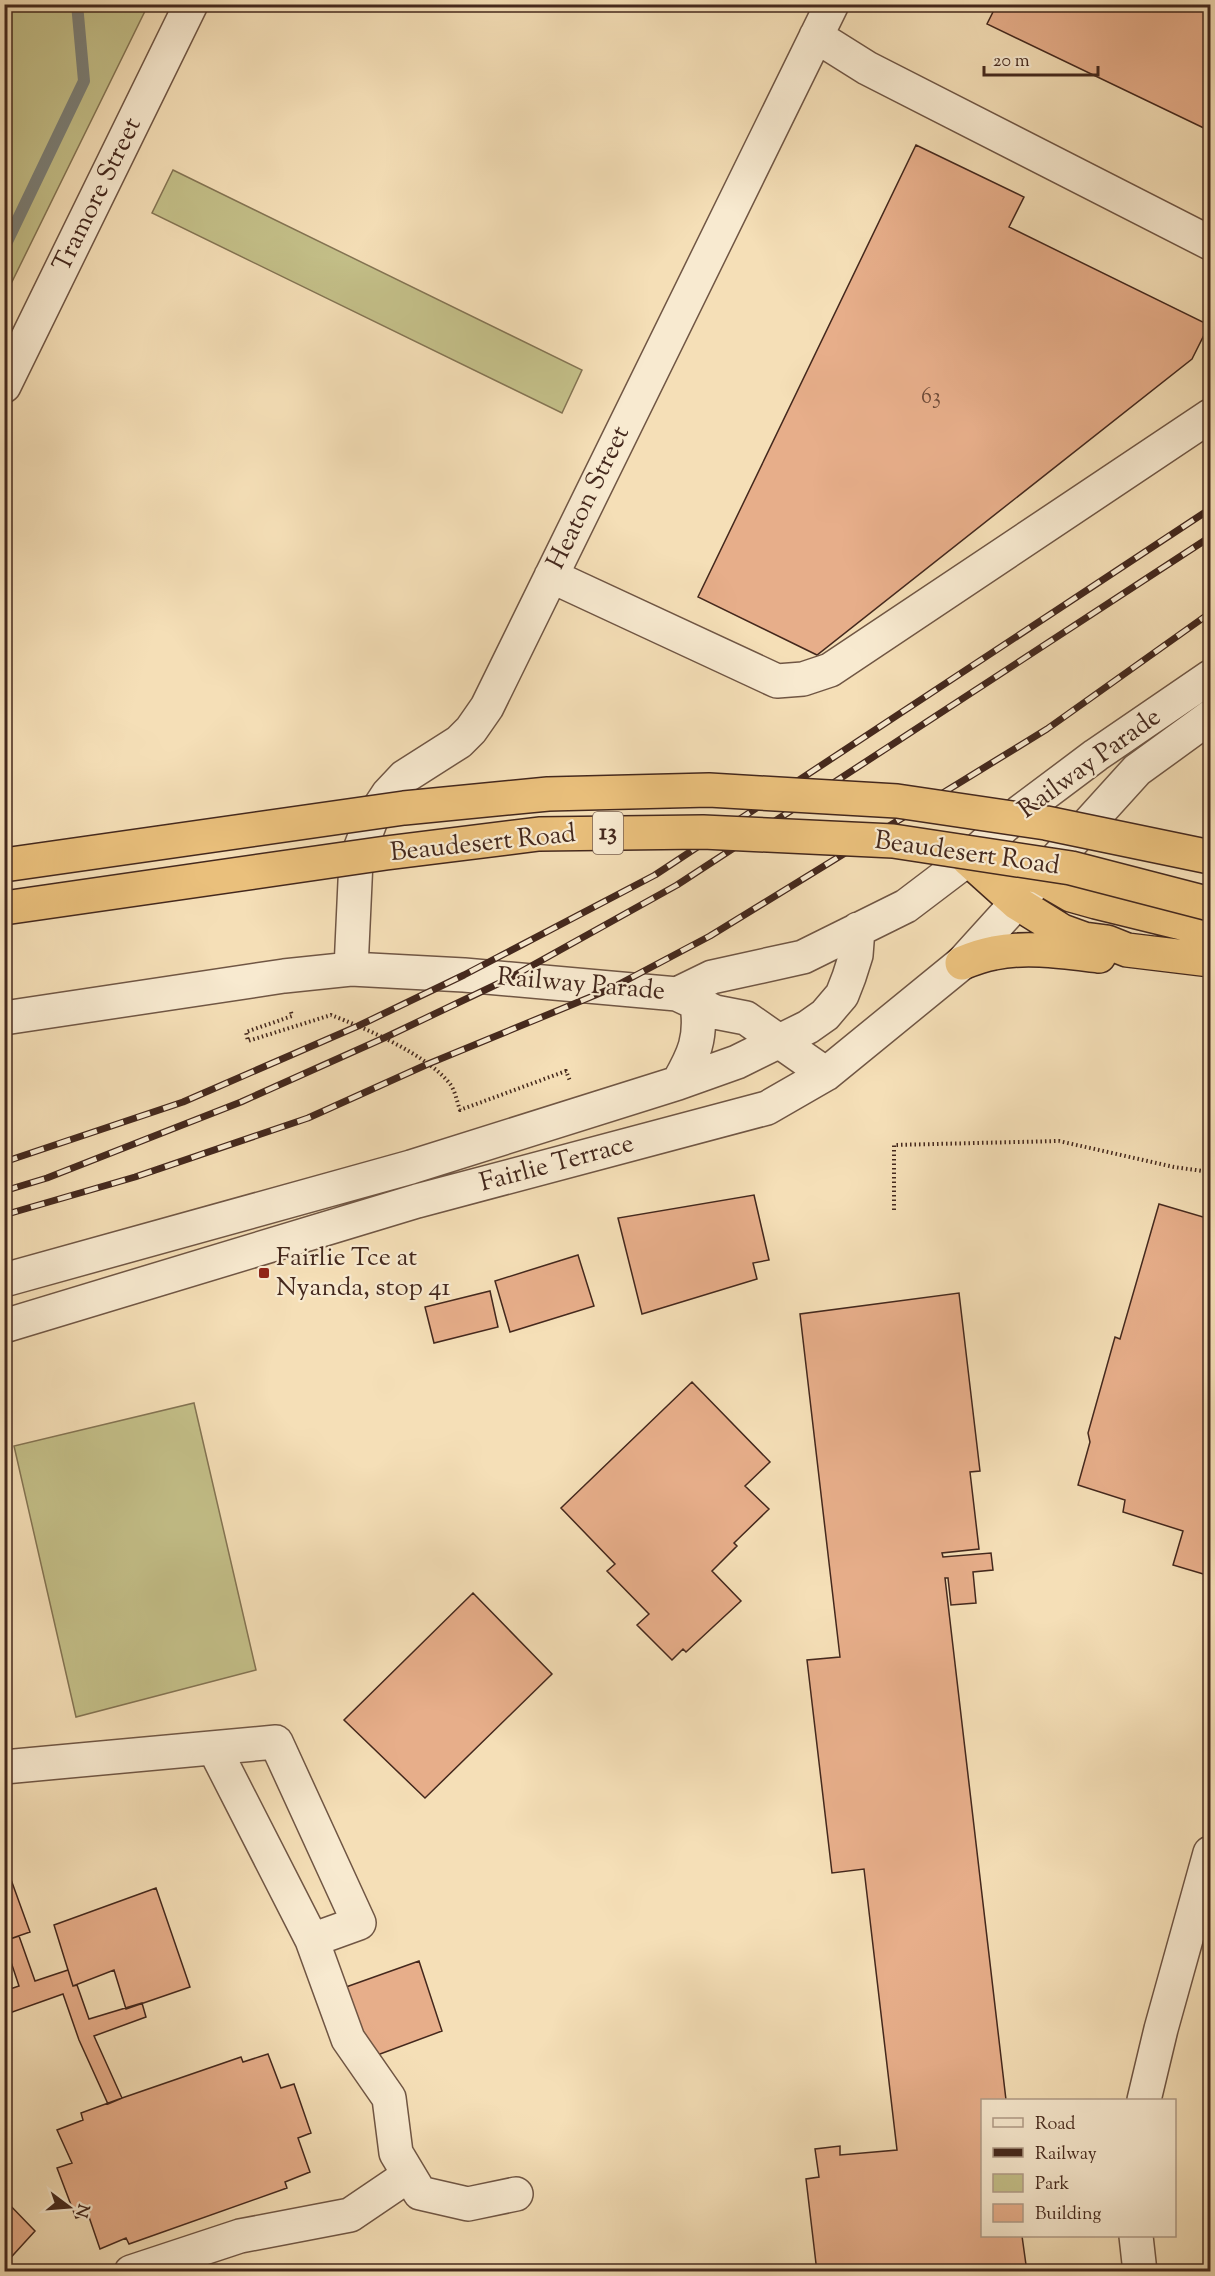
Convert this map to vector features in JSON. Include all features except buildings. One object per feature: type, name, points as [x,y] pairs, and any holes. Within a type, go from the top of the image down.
[{"type":"highway","name":"Beaudesert Road","points":[[4,865],[415,807],[548,794],[709,790],[897,801],[1046,823],[1210,857]]},
{"type":"highway","name":"Beaudesert Road","points":[[4,908],[386,853],[539,834],[703,832],[905,843],[1071,868],[1210,904]]},
{"type":"highway","points":[[968,859],[1040,877],[1071,895],[1210,930]]},
{"type":"highway","points":[[968,859],[1017,903],[1062,931],[1084,939],[1107,942],[1126,950],[1210,960]]},
{"type":"highway","points":[[962,963],[993,953],[1009,951],[1046,951],[1102,957],[1126,950]]},
{"type":"street","name":"Tramore Street","points":[[4,386],[191,4]]},
{"type":"street","name":"Heaton Street","points":[[351,969],[356,860],[371,819],[387,794],[404,777],[452,747],[471,730],[486,707],[832,4]]},
{"type":"street","points":[[816,36],[867,68],[1210,243]]},
{"type":"street","points":[[551,576],[777,681],[803,679],[830,669],[1210,416]]},
{"type":"street","name":"Railway Parade","points":[[4,1018],[284,976],[351,969],[464,975],[687,999],[712,977],[803,957],[906,906],[968,859],[1020,812],[1096,755],[1210,677]]},
{"type":"street","name":"Railway Parade","points":[[1040,877],[1137,770],[1210,717]]},
{"type":"street","name":"Fairlie Terrace","points":[[4,1326],[417,1201],[767,1108],[826,1074],[962,963],[1040,877]]},
{"type":"street","name":"Fairlie Terrace","points":[[4,1280],[411,1167],[678,1083],[737,1062],[808,1027],[825,1015],[842,995],[856,955],[858,929]]},
{"type":"street","points":[[687,999],[715,1012],[746,1018],[826,1074]]},
{"type":"street","points":[[678,1083],[692,1059],[700,1024],[687,999]]},
{"type":"street","points":[[4,1767],[276,1742],[359,1923],[312,1940]]},
{"type":"street","points":[[214,1748],[312,1940],[348,2039],[389,2098],[396,2153],[420,2193],[468,2204],[516,2194]]},
{"type":"street","points":[[1144,2099],[1161,2029],[1210,1853]]},
{"type":"street","points":[[131,2271],[240,2236],[350,2215],[409,2175]]},
{"type":"street","points":[[1136,2237],[1140,2271]]},
{"type":"path","points":[[284,976],[292,1016],[246,1032],[248,1041],[331,1015],[384,1038],[428,1064],[451,1084],[460,1110],[566,1071],[579,1113]]},
{"type":"path","points":[[894,1210],[894,1145],[1059,1141],[1174,1167],[1210,1172]]},
{"type":"green space","points":[[4,5],[148,5],[5,296]]},
{"type":"green space","points":[[173,170],[582,370],[562,413],[152,213]]},
{"type":"green space","points":[[194,1403],[256,1670],[76,1717],[14,1446]]},
{"type":"waterway","points":[[4,248],[84,81],[77,4]]},
{"type":"railway","points":[[4,1162],[183,1102],[358,1026],[464,975],[655,875],[1210,509]]},
{"type":"railway","points":[[4,1191],[47,1178],[241,1102],[508,979],[677,885],[1210,537]]},
{"type":"railway","points":[[4,1215],[135,1177],[308,1118],[428,1064],[610,989],[710,936],[1047,729],[1210,613]]},
{"type":"place","name":"Fairlie Tce at Nyanda, stop 41","points":[[264,1273]]}]
